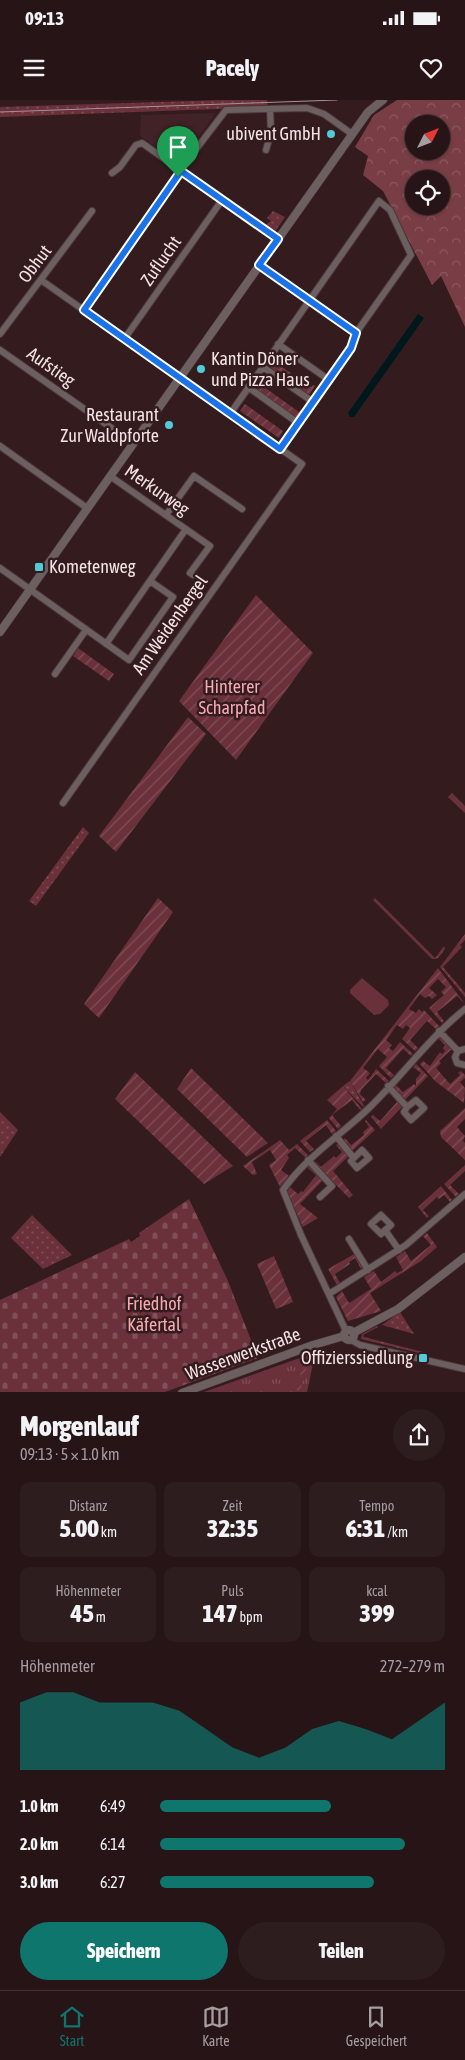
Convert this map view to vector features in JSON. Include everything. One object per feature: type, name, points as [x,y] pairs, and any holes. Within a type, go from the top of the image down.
[{"type":"street","points":[[0,632],[352,134],[368,112],[382,100]]},
{"type":"street","points":[[266,150],[272,132],[270,109]]},
{"type":"street","points":[[84,310],[219,116],[226,110],[316,110],[352,134]]},
{"type":"street","points":[[112,173],[120,167],[136,144],[142,143],[278,239]]},
{"type":"street","name":"Zuflucht","points":[[125,338],[222,200]]},
{"type":"street","points":[[41,280],[125,338],[230,414],[280,449],[351,348],[356,333],[411,255],[390,210],[379,202],[230,414]]},
{"type":"street","name":"Obhut","points":[[0,334],[92,211]]},
{"type":"street","points":[[259,265],[356,333]]},
{"type":"street","points":[[278,344],[329,380]]},
{"type":"street","name":"Aufstieg","points":[[0,350],[134,443]]},
{"type":"street","points":[[263,367],[313,402]]},
{"type":"street","points":[[248,386],[298,424]]},
{"type":"street","points":[[0,446],[88,508]]},
{"type":"street","name":"Am Weidenbergel","points":[[63,803],[302,464],[280,449]]},
{"type":"street","name":"Merkurweg","points":[[110,476],[210,546],[190,573],[193,575]]},
{"type":"street","points":[[166,515],[194,476],[242,509]]},
{"type":"street","name":"Merkurweg","points":[[106,644],[186,529]]},
{"type":"street","points":[[0,568],[129,660],[173,597],[150,581]]},
{"type":"street","points":[[55,674],[86,630]]},
{"type":"street","points":[[465,1009],[439,1031],[369,1107],[308,1160],[282,1193],[349,1335],[360,1345],[465,1369]]},
{"type":"street","points":[[439,1031],[462,1050],[455,1057],[459,1064],[465,1065]]},
{"type":"street","points":[[388,1086],[407,1107]]},
{"type":"street","points":[[336,1136],[353,1157]]},
{"type":"street","points":[[308,1160],[332,1186],[320,1197]]},
{"type":"street","points":[[329,1294],[399,1250],[465,1194]]},
{"type":"street","points":[[385,1230],[399,1250]]},
{"type":"street","points":[[349,1239],[368,1270]]},
{"type":"street","name":"Wasserwerkstraße","points":[[182,1392],[313,1345],[349,1335],[398,1309],[465,1256]]},
{"type":"shaded area","points":[[216,113],[180,163],[140,136],[141,115]]},
{"type":"green space","points":[[267,100],[268,107],[0,117],[0,107]]},
{"type":"green space","points":[[397,100],[465,100],[465,327],[441,276],[432,285],[383,191],[363,175],[368,156],[355,147],[374,115]]},
{"type":"green space","points":[[273,211],[285,217],[274,233],[264,226],[271,221],[267,218]]},
{"type":"green space","points":[[274,357],[277,359],[275,362],[311,387],[315,386],[309,395],[268,366]]},
{"type":"green space","points":[[260,384],[299,412],[301,409],[303,411],[297,419],[256,390]]},
{"type":"green space","points":[[245,404],[283,431],[279,438],[240,411]]},
{"type":"green space","name":"Hinterer Scharpfad","points":[[256,595],[313,653],[236,760],[179,701]]},
{"type":"green space","points":[[78,648],[114,674],[109,681],[73,656]]},
{"type":"green space","points":[[188,717],[206,734],[116,852],[99,836]]},
{"type":"green space","points":[[452,793],[465,806],[465,813],[448,797]]},
{"type":"green space","points":[[83,827],[89,833],[36,906],[29,901]]},
{"type":"green space","points":[[158,898],[173,912],[99,1018],[84,1004]]},
{"type":"green space","points":[[375,898],[435,958],[444,946],[445,949],[440,956],[436,959],[432,959],[373,900]]},
{"type":"green space","points":[[465,934],[465,940],[460,945],[462,947],[443,967],[465,993],[465,997],[440,967]]},
{"type":"green space","points":[[438,968],[465,1004],[457,996],[437,1012],[444,1021],[442,1023],[429,1008],[444,995],[441,992],[446,987],[438,979],[429,988],[437,995],[432,999],[429,996],[425,998],[420,994],[409,1009],[416,1013],[419,1009],[422,1012],[424,1010],[439,1026],[436,1029],[427,1021],[410,1040],[418,1048],[415,1051],[402,1039],[410,1028],[406,1025],[403,1029],[397,1025],[386,1040],[392,1045],[389,1048],[393,1051],[400,1042],[413,1054],[411,1056],[403,1049],[386,1068],[394,1075],[391,1078],[379,1066],[387,1057],[378,1049],[363,1068],[370,1073],[366,1078],[368,1080],[376,1069],[389,1081],[386,1083],[376,1074],[361,1090],[360,1094],[366,1100],[363,1102],[350,1081]]},
{"type":"green space","points":[[362,978],[388,1000],[389,1005],[380,1014],[374,1015],[350,993],[350,990]]},
{"type":"green space","points":[[441,1036],[453,1048],[439,1061],[441,1063],[436,1068],[450,1084],[460,1075],[458,1073],[461,1071],[465,1075],[465,1078],[460,1082],[465,1088],[464,1103],[435,1081],[420,1064],[423,1061],[430,1066],[440,1052],[442,1054],[445,1051],[443,1048],[445,1045],[438,1038]]},
{"type":"green space","points":[[416,1064],[428,1076],[404,1101],[393,1088],[396,1085],[403,1092],[414,1084],[416,1086],[416,1079],[421,1073],[413,1067]]},
{"type":"green space","points":[[191,1068],[268,1143],[247,1157],[177,1089]]},
{"type":"green space","points":[[135,1072],[233,1166],[204,1184],[115,1099]]},
{"type":"green space","points":[[350,1081],[364,1106],[363,1107],[343,1086]]},
{"type":"green space","points":[[343,1086],[362,1109],[360,1110],[352,1100],[332,1115],[341,1126],[338,1129],[329,1118],[337,1109],[327,1100]]},
{"type":"green space","points":[[393,1094],[403,1106],[381,1129],[371,1117],[373,1115],[380,1121],[397,1102],[392,1096]]},
{"type":"green space","points":[[465,1108],[465,1119],[457,1127],[465,1136],[463,1141],[465,1143],[465,1160],[441,1137],[440,1131]]},
{"type":"green space","points":[[0,1112],[18,1130],[0,1157]]},
{"type":"green space","points":[[327,1120],[336,1131],[332,1134],[326,1125],[306,1141],[314,1149],[310,1152],[300,1141]]},
{"type":"green space","points":[[366,1120],[375,1130],[351,1152],[342,1141],[345,1138],[351,1145],[364,1135],[363,1132],[369,1127]]},
{"type":"green space","points":[[280,1140],[289,1150],[297,1144],[308,1155],[305,1157],[295,1148],[287,1155],[289,1158],[281,1170],[289,1176],[280,1187],[269,1165],[276,1160],[270,1150],[252,1162],[257,1174],[253,1175],[243,1166]]},
{"type":"green space","points":[[339,1143],[350,1155],[333,1171],[353,1195],[349,1198],[315,1163],[321,1167],[334,1156],[336,1158],[342,1152],[336,1145]]},
{"type":"green space","points":[[310,1165],[323,1180],[300,1204],[318,1218],[303,1227],[287,1192],[290,1187],[298,1194],[301,1191],[303,1192],[316,1175],[308,1168]]},
{"type":"green space","points":[[465,1165],[465,1171],[450,1185],[459,1194],[456,1197],[444,1184]]},
{"type":"green space","points":[[441,1186],[452,1200],[450,1202],[444,1195],[439,1199],[437,1197],[423,1210],[429,1216],[427,1218],[418,1207]]},
{"type":"green space","name":"Friedhof Käfertal","points":[[189,1199],[228,1281],[258,1358],[165,1392],[0,1392],[0,1300],[129,1239],[131,1242],[140,1236],[139,1233]]},
{"type":"green space","points":[[32,1215],[72,1255],[43,1269],[11,1238]]},
{"type":"green space","points":[[427,1233],[437,1247],[421,1261],[370,1293],[381,1311],[348,1321],[336,1297],[342,1291],[349,1303],[371,1289],[364,1277],[374,1271],[381,1282],[395,1271],[397,1273],[403,1270],[396,1257],[405,1251],[411,1261],[431,1245],[423,1236]]},
{"type":"green space","points":[[356,1253],[365,1267],[361,1269],[355,1258],[349,1262],[350,1264],[335,1274],[340,1283],[337,1285],[328,1269]]},
{"type":"green space","points":[[274,1256],[293,1302],[276,1309],[257,1264]]},
{"type":"green space","points":[[400,1312],[414,1334],[382,1325]]},
{"type":"green space","points":[[377,1326],[363,1335],[364,1337],[427,1353],[427,1355],[361,1339],[362,1334]]},
{"type":"green space","points":[[311,1354],[314,1359],[307,1392],[204,1392]]},
{"type":"green space","points":[[304,1361],[308,1362],[300,1391],[296,1390]]},
{"type":"green space","points":[[265,1383],[285,1388],[284,1392],[263,1392]]},
{"type":"water","points":[[418,314],[424,318],[354,417],[350,417],[348,413]]},
{"type":"tram line","points":[[0,112],[337,100]]},
{"type":"place","name":"ubivent GmbH","points":[[331,134]]},
{"type":"place","name":"Kantin Döner und Pizza Haus","points":[[201,369]]},
{"type":"place","name":"Restaurant Zur Waldpforte","points":[[169,425]]},
{"type":"place","name":"Kometenweg","points":[[39,567]]},
{"type":"place","name":"Offizierssiedlung","points":[[423,1358]]},
{"type":"route","points":[[181,171],[278,239],[259,265],[356,333],[351,348],[280,449],[84,310],[178,177],[181,171]]}]
